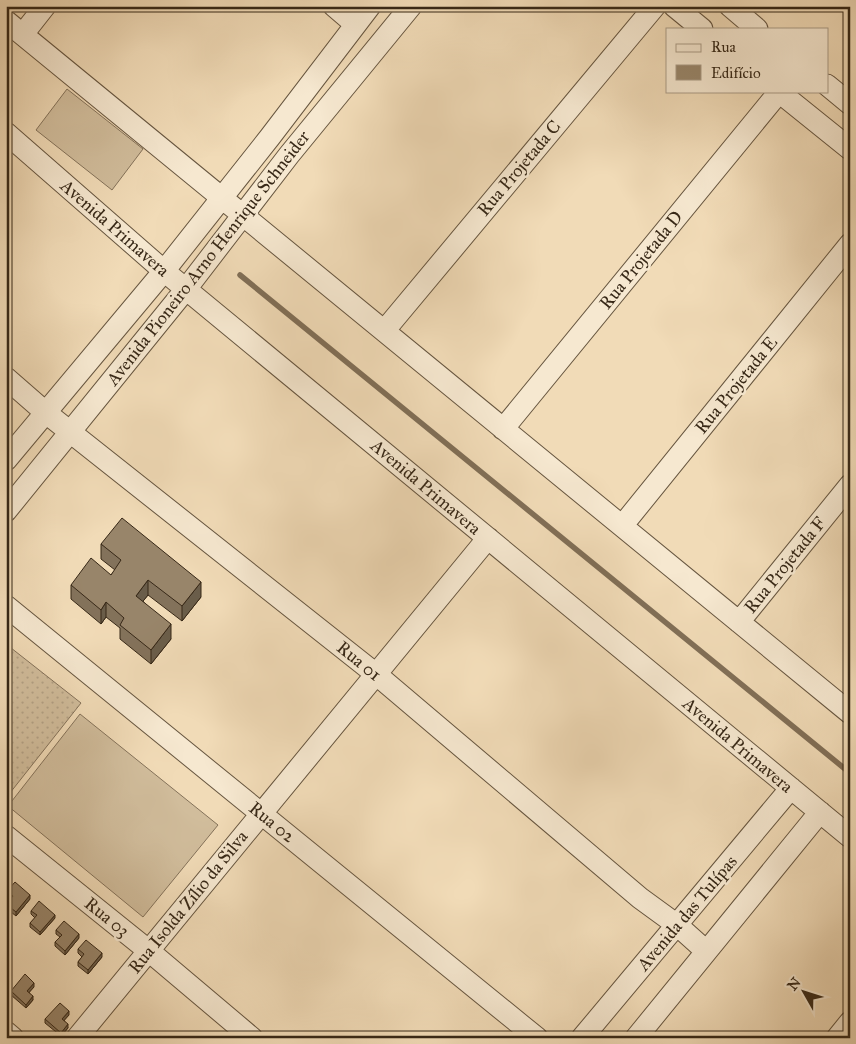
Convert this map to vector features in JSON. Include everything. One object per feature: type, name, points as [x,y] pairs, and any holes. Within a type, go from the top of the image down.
[{"type":"street","points":[[22,34],[45,6]]},
{"type":"street","points":[[334,6],[355,24]]},
{"type":"street","name":"Avenida Pioneiro Arno Henrique Schneider","points":[[6,460],[164,271],[370,6]]},
{"type":"street","name":"Avenida Pioneiro Arno Henrique Schneider","points":[[6,511],[186,289],[289,155],[411,6]]},
{"type":"street","name":"Rua Projetada C","points":[[384,330],[654,6]]},
{"type":"street","points":[[674,6],[701,28]]},
{"type":"street","points":[[730,6],[756,28]]},
{"type":"street","points":[[6,21],[850,713]]},
{"type":"street","points":[[828,87],[850,104]]},
{"type":"street","name":"Rua Projetada D","points":[[503,429],[777,92]]},
{"type":"street","points":[[779,92],[850,149]]},
{"type":"street","name":"Avenida Primavera","points":[[6,133],[164,271],[850,837]]},
{"type":"street","name":"Rua Projetada E","points":[[622,526],[850,244]]},
{"type":"street","name":"Rua 01","points":[[6,378],[46,412],[377,675],[640,898],[677,925],[706,951]]},
{"type":"street","name":"Rua Projetada F","points":[[739,622],[850,485]]},
{"type":"street","name":"Rua Isolda Zílio da Silva","points":[[77,1038],[488,538]]},
{"type":"street","name":"Rua 02","points":[[6,606],[537,1038]]},
{"type":"street","name":"Avenida das Tulípas","points":[[582,1038],[791,788]]},
{"type":"street","points":[[636,1038],[820,812]]},
{"type":"street","name":"Rua 03","points":[[6,836],[149,951],[252,1038]]},
{"type":"street","points":[[837,1038],[850,1022]]},
{"type":"street","points":[[6,1032],[13,1038]]},
{"type":"shaded area","points":[[67,89],[143,149],[112,190],[36,130]]},
{"type":"shaded area","points":[[6,644],[81,703],[6,798]]},
{"type":"shaded area","points":[[80,714],[218,825],[143,917],[8,806]]},
{"type":"building","points":[[122,518],[201,582],[182,606],[148,580],[136,596],[171,624],[151,650],[120,625],[124,618],[106,602],[101,610],[71,585],[91,558],[111,575],[121,560],[101,544]]},
{"type":"building","points":[[15,882],[30,895],[16,912],[6,904],[13,896],[7,891]]},
{"type":"building","points":[[39,901],[55,915],[40,932],[30,923],[37,915],[31,911]]},
{"type":"building","points":[[64,921],[79,934],[65,951],[55,942],[62,935],[56,930]]},
{"type":"building","points":[[86,940],[102,953],[88,970],[78,962],[84,954],[78,949]]},
{"type":"building","points":[[6,959],[11,963],[6,968]]},
{"type":"building","points":[[25,974],[34,983],[27,991],[33,996],[26,1005],[11,991]]},
{"type":"building","points":[[60,1003],[69,1011],[62,1019],[68,1024],[61,1033],[45,1019]]},
{"type":"waterway","points":[[240,275],[850,773]]}]
